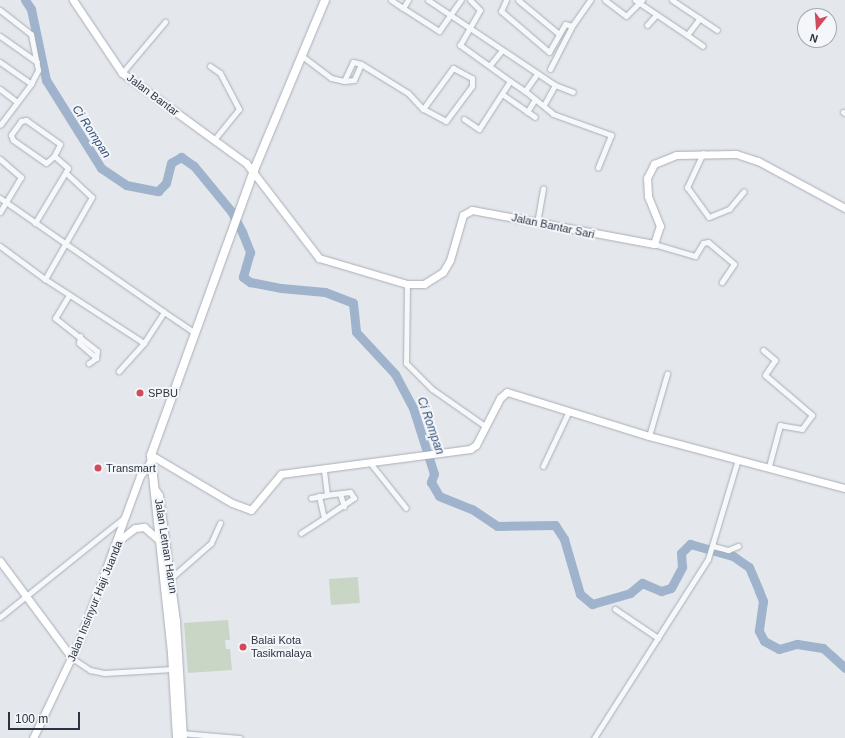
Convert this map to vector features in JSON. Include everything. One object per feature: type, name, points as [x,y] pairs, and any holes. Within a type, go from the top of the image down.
[{"type":"main road","points":[[155,490],[151,459],[194,332],[254,170],[325,0]]},
{"type":"main road","name":"Jalan Letnan Harun","points":[[155,490],[160,541],[173,621],[173,669],[180,736]]},
{"type":"main road","name":"Jalan Letnan Harun","points":[[155,490],[159,496],[171,578],[180,736]]},
{"type":"street","name":"Jalan Bantar","points":[[73,0],[122,73],[215,139],[254,170]]},
{"type":"street","points":[[391,0],[439,32],[461,0]]},
{"type":"street","points":[[403,8],[408,0]]},
{"type":"street","points":[[428,0],[470,27],[537,74],[555,85],[573,92]]},
{"type":"street","points":[[470,0],[480,7],[460,45],[544,105],[553,114],[611,135],[598,167]]},
{"type":"street","points":[[506,0],[501,11],[550,51],[565,24],[572,26]]},
{"type":"street","points":[[518,0],[559,34]]},
{"type":"street","points":[[550,69],[572,26],[590,0]]},
{"type":"street","points":[[606,0],[626,16],[639,1],[656,15],[703,46]]},
{"type":"street","points":[[672,0],[717,30]]},
{"type":"street","points":[[0,10],[31,34],[38,74],[17,102],[2,117],[0,125]]},
{"type":"street","points":[[648,25],[656,15]]},
{"type":"street","points":[[687,35],[700,18]]},
{"type":"street","points":[[122,73],[165,22]]},
{"type":"street","points":[[0,36],[36,62]]},
{"type":"street","points":[[490,65],[502,50]]},
{"type":"street","points":[[302,56],[331,78],[344,81],[354,80],[361,64]]},
{"type":"street","points":[[0,62],[32,84]]},
{"type":"street","points":[[344,81],[353,62],[361,64],[408,93],[423,109],[446,121],[472,86],[472,78],[453,68],[423,109]]},
{"type":"street","points":[[210,66],[220,73],[239,109],[215,139]]},
{"type":"street","points":[[525,91],[537,74]]},
{"type":"street","points":[[464,119],[479,129],[510,80]]},
{"type":"street","points":[[544,105],[555,85]]},
{"type":"street","points":[[0,89],[17,102]]},
{"type":"street","points":[[502,94],[535,117]]},
{"type":"street","points":[[527,112],[535,99]]},
{"type":"street","points":[[26,120],[60,144],[54,156],[46,163],[11,138],[21,121],[26,120]]},
{"type":"street","points":[[704,153],[687,187],[709,217],[729,209],[744,191]]},
{"type":"street","points":[[722,282],[733,271],[734,264],[708,242],[703,243],[695,256],[654,244],[660,226],[646,186],[650,168],[659,160],[676,155],[704,153],[736,154],[758,161],[845,208]]},
{"type":"street","points":[[36,223],[66,173],[67,167],[54,156]]},
{"type":"street","points":[[0,159],[22,177],[0,212]]},
{"type":"street","name":"Jalan Bantar Sari","points":[[254,170],[319,258],[407,284],[424,284],[443,272],[466,212],[477,210],[537,223],[654,244]]},
{"type":"street","points":[[45,279],[92,194],[66,173]]},
{"type":"street","points":[[537,223],[543,189]]},
{"type":"street","points":[[0,198],[194,332]]},
{"type":"street","points":[[0,246],[45,279],[144,343]]},
{"type":"street","points":[[407,284],[406,363],[432,389],[485,426]]},
{"type":"street","points":[[69,295],[55,318],[80,336],[79,343],[96,358],[89,362]]},
{"type":"street","points":[[119,370],[144,343],[164,312]]},
{"type":"street","points":[[763,350],[775,360],[765,375],[812,417],[802,429],[780,425],[769,466]]},
{"type":"street","points":[[648,436],[667,374]]},
{"type":"street","points":[[151,459],[250,510],[279,475],[371,464],[421,454],[470,449],[476,445],[485,426],[505,393],[648,436],[769,466],[845,488]]},
{"type":"street","points":[[543,466],[568,413]]},
{"type":"street","name":"Jalan Insinyur Haji Juanda","points":[[33,738],[72,658],[119,541],[140,476],[151,459]]},
{"type":"street","points":[[594,738],[658,638],[712,549],[738,459]]},
{"type":"street","points":[[371,464],[406,508]]},
{"type":"street","points":[[324,469],[327,495]]},
{"type":"street","points":[[301,533],[354,498],[350,492],[311,498]]},
{"type":"street","points":[[340,494],[344,506]]},
{"type":"street","points":[[319,496],[324,518]]},
{"type":"street","points":[[0,617],[127,516]]},
{"type":"street","points":[[171,578],[212,543],[220,523]]},
{"type":"street","points":[[119,541],[126,533],[144,527],[160,541]]},
{"type":"street","points":[[712,549],[728,550],[738,546]]},
{"type":"street","points":[[0,561],[27,594],[72,658],[90,670],[104,673],[173,669]]},
{"type":"street","points":[[615,609],[658,638]]},
{"type":"street","points":[[180,736],[240,738]]},
{"type":"green space","points":[[358,577],[360,603],[331,605],[329,579]]},
{"type":"green space","points":[[228,620],[230,640],[225,640],[226,649],[230,649],[232,670],[188,673],[184,623]]},
{"type":"waterway","name":"Ci Rompan","points":[[25,0],[31,9],[46,80],[101,168],[126,185],[158,191],[166,183],[171,163],[181,157],[194,166],[231,211],[242,232],[250,252],[243,277],[250,282],[281,288],[325,292],[353,303],[356,332],[395,374],[413,408],[434,474],[431,482],[439,496],[472,509],[497,526],[555,525],[564,539],[580,594],[592,604],[630,593],[642,583],[661,591],[671,588],[682,567],[681,553],[690,544],[733,556],[749,567],[763,601],[759,631],[764,641],[779,649],[797,644],[823,648],[845,668]]},
{"type":"place","name":"SPBU","points":[[140,393]]},
{"type":"place","name":"Transmart","points":[[98,468]]},
{"type":"place","name":"Balai Kota Tasikmalaya","points":[[243,647]]}]
